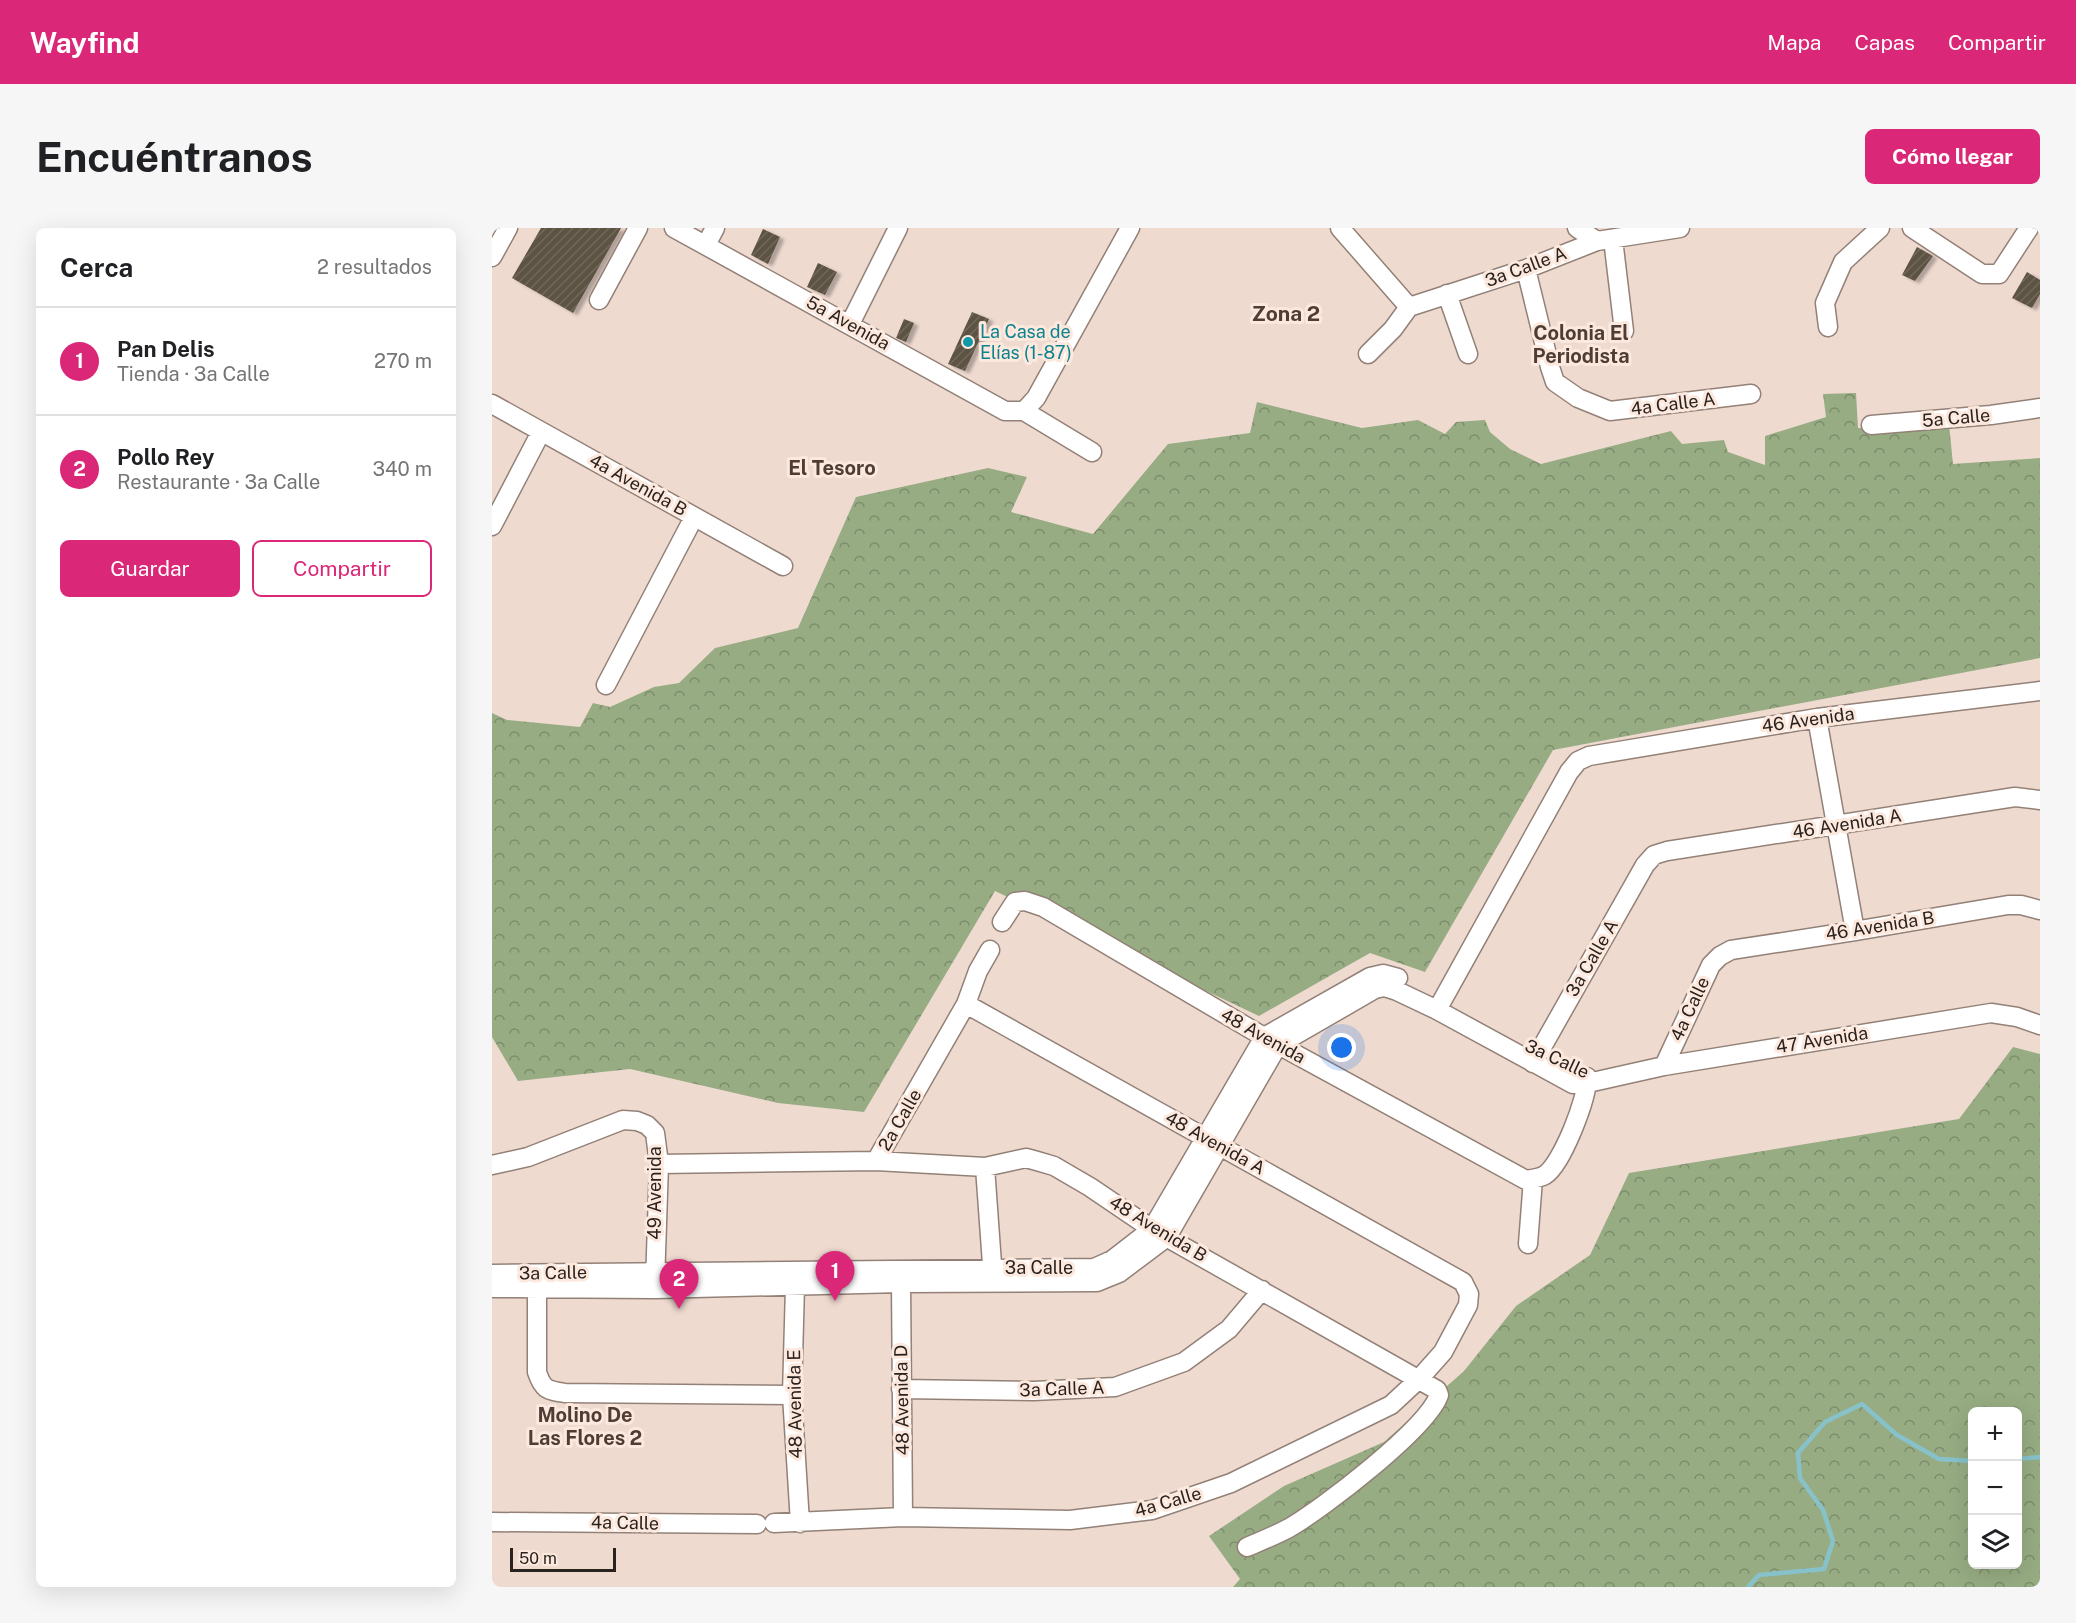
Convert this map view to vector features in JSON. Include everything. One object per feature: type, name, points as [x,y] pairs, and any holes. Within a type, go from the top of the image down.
[{"type":"street","points":[[492,257],[508,228]]},
{"type":"street","points":[[599,300],[638,228]]},
{"type":"street","points":[[705,245],[715,228]]},
{"type":"street","points":[[850,324],[898,228]]},
{"type":"street","points":[[1092,452],[1024,411],[1036,398],[1130,228]]},
{"type":"street","points":[[1340,228],[1409,307],[1393,329],[1368,354]]},
{"type":"street","points":[[1577,228],[1605,240],[1624,331]]},
{"type":"street","name":"3a Calle A","points":[[1409,307],[1526,269],[1605,240],[1680,228]]},
{"type":"street","points":[[1828,327],[1825,303],[1844,262],[1880,228]]},
{"type":"street","points":[[1912,228],[1982,274],[1999,274],[2029,228]]},
{"type":"street","name":"5a Avenida","points":[[684,230],[705,245],[1005,411],[1024,411]]},
{"type":"street","name":"4a Calle A","points":[[1526,269],[1555,382],[1595,406],[1610,411],[1751,394]]},
{"type":"street","points":[[1447,294],[1468,354]]},
{"type":"street","name":"4a Avenida B","points":[[492,404],[783,566]]},
{"type":"street","name":"5a Calle","points":[[1871,425],[1991,415],[2040,408]]},
{"type":"street","points":[[492,526],[541,432]]},
{"type":"street","points":[[606,685],[694,517]]},
{"type":"street","name":"46 Avenida","points":[[1440,1004],[1569,772],[1578,761],[1589,756],[1817,717],[2040,691]]},
{"type":"street","points":[[1817,717],[1855,931]]},
{"type":"street","name":"46 Avenida A","points":[[1654,855],[1667,851],[2015,797],[2040,800]]},
{"type":"street","name":"3a Calle A","points":[[1536,1058],[1645,865],[1654,855]]},
{"type":"street","name":"48 Avenida","points":[[1002,921],[1015,902],[1025,901],[1043,907],[1271,1041],[1520,1177],[1526,1180],[1533,1179]]},
{"type":"street","name":"46 Avenida B","points":[[1720,956],[1731,950],[2008,905],[2021,905],[2040,910]]},
{"type":"street","name":"2a Calle","points":[[659,1164],[876,1161],[966,1004],[978,971],[990,950]]},
{"type":"street","name":"4a Calle","points":[[1664,1066],[1711,965],[1720,956]]},
{"type":"street","name":"3a Calle","points":[[492,1288],[537,1288],[655,1280],[993,1276],[1097,1282],[1119,1273],[1159,1233],[1271,1041],[1375,989],[1384,987],[1440,1004],[1536,1058],[1593,1079]]},
{"type":"street","name":"48 Avenida A","points":[[966,1004],[1463,1282]]},
{"type":"street","name":"47 Avenida","points":[[1593,1079],[1991,1013],[2040,1025]]},
{"type":"street","points":[[1528,1244],[1533,1179],[1545,1175],[1560,1156],[1593,1079]]},
{"type":"street","name":"49 Avenida","points":[[492,1165],[528,1157],[623,1120],[637,1121],[647,1125],[655,1133],[659,1164],[655,1280]]},
{"type":"street","name":"48 Avenida B","points":[[876,1161],[985,1167],[1026,1158],[1054,1166],[1159,1233],[1437,1390],[1439,1395],[1437,1402],[1412,1430],[1375,1465],[1289,1527],[1247,1547]]},
{"type":"street","points":[[985,1167],[993,1276]]},
{"type":"street","name":"3a Calle","points":[[492,1274],[795,1286],[901,1283],[993,1276]]},
{"type":"street","name":"4a Calle","points":[[492,1522],[800,1523],[903,1517],[1070,1520],[1152,1510],[1231,1483],[1391,1405],[1443,1352],[1468,1305],[1469,1294],[1463,1282]]},
{"type":"street","name":"48 Avenida D","points":[[901,1283],[903,1517]]},
{"type":"street","name":"48 Avenida E","points":[[795,1286],[792,1395],[800,1523]]},
{"type":"street","points":[[537,1288],[537,1372],[541,1383],[547,1390],[565,1393],[792,1395]]},
{"type":"street","name":"3a Calle A","points":[[901,1389],[1034,1391],[1115,1387],[1184,1362],[1229,1329],[1262,1290]]},
{"type":"green space","points":[[1856,393],[1858,428],[1949,424],[1953,464],[2040,458],[2040,658],[1553,750],[1425,972],[1370,953],[1259,1016],[995,891],[864,1112],[778,1103],[630,1069],[518,1081],[492,1037],[492,713],[507,720],[580,727],[593,703],[610,707],[654,687],[679,683],[715,648],[798,628],[856,497],[988,468],[1027,477],[1011,512],[1093,534],[1168,444],[1250,433],[1257,402],[1362,428],[1418,420],[1445,434],[1456,422],[1485,420],[1490,432],[1510,449],[1541,464],[1671,431],[1682,444],[1724,440],[1728,452],[1765,465],[1765,436],[1826,417],[1823,394]]},
{"type":"green space","points":[[2013,1047],[2040,1054],[2040,1587],[1233,1587],[1240,1579],[1209,1536],[1284,1486],[1384,1442],[1464,1371],[1516,1306],[1590,1255],[1629,1173],[1959,1119]]},
{"type":"building","points":[[541,228],[621,228],[573,313],[512,278]]},
{"type":"building","points":[[763,229],[780,237],[768,264],[751,255]]},
{"type":"building","points":[[1917,247],[1933,256],[1915,281],[1902,275]]},
{"type":"building","points":[[818,263],[837,272],[825,295],[807,287]]},
{"type":"building","points":[[2027,272],[2040,280],[2040,294],[2032,308],[2012,298]]},
{"type":"building","name":"La Casa de Elías (1-87)","points":[[972,312],[989,319],[965,371],[948,364]]},
{"type":"building","points":[[904,319],[914,323],[906,342],[896,338]]},
{"type":"waterway","points":[[1748,1587],[1759,1575],[1824,1569],[1833,1541],[1823,1510],[1800,1478],[1798,1453],[1825,1422],[1862,1404],[1897,1435],[1939,1459],[1968,1461]]},
{"type":"waterway","points":[[2022,1459],[2040,1457]]},
{"type":"place","name":"La Casa de Elías (1-87)","points":[[968,342]]},
{"type":"place","name":"Pan Delis","points":[[835,1301]]},
{"type":"place","name":"Pollo Rey","points":[[679,1309]]},
{"type":"district","name":"Zona 2","points":[[1286,314]]},
{"type":"district","name":"Colonia El Periodista","points":[[1581,344]]},
{"type":"district","name":"El Tesoro","points":[[832,468]]},
{"type":"district","name":"Molino De Las Flores 2","points":[[585,1426]]}]
